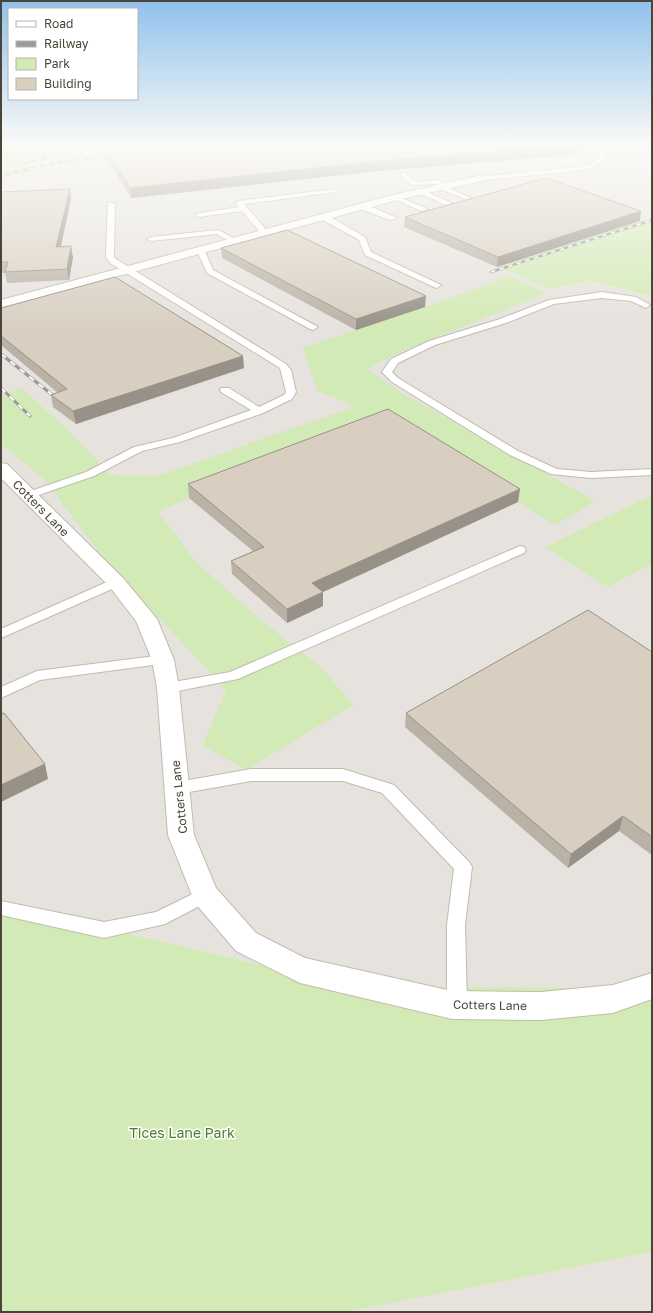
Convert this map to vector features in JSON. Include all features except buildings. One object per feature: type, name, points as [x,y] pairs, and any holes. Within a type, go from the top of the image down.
[{"type":"street","points":[[1,304],[363,207]]},
{"type":"street","name":"Cotters Lane","points":[[1,468],[116,582],[146,619],[163,660],[168,688],[181,835],[205,895],[246,942],[300,970],[375,988],[457,1005],[555,1005],[613,999],[652,986]]},
{"type":"lane","points":[[29,496],[90,474],[138,449],[176,440],[259,411],[288,398],[291,392],[286,370],[283,366],[113,261],[110,257],[111,207]]},
{"type":"lane","points":[[365,207],[393,218]]},
{"type":"lane","points":[[420,207],[424,209]]},
{"type":"lane","points":[[198,215],[244,209],[266,234]]},
{"type":"lane","points":[[324,217],[362,239],[368,253],[438,285]]},
{"type":"lane","points":[[151,239],[218,232],[237,242]]},
{"type":"lane","points":[[201,251],[210,271],[313,327]]},
{"type":"lane","points":[[650,306],[632,299],[602,295],[552,302],[504,321],[432,343],[394,361],[387,372],[395,380],[514,453],[555,472],[591,475],[652,472]]},
{"type":"lane","points":[[226,390],[259,411]]},
{"type":"lane","points":[[168,688],[233,676],[520,550]]},
{"type":"lane","points":[[1,634],[116,582]]},
{"type":"lane","points":[[1,693],[37,676],[163,660]]},
{"type":"lane","points":[[178,788],[251,775],[344,775],[388,789],[463,867],[456,925],[457,1005]]},
{"type":"lane","points":[[1,908],[104,930],[159,919],[205,895]]},
{"type":"shaded area","points":[[1,207],[652,207],[652,217],[499,267],[549,289],[591,281],[645,295],[652,293],[652,495],[545,547],[608,587],[652,564],[652,974],[631,988],[353,986],[1,904]]},
{"type":"shaded area","points":[[652,1252],[652,1312],[345,1312]]},
{"type":"green space","points":[[652,217],[652,293],[645,295],[591,281],[549,289],[498,267]]},
{"type":"green space","points":[[509,276],[547,293],[402,351],[367,369],[405,395],[595,501],[555,525],[518,502],[189,498],[158,512],[196,562],[262,621],[322,668],[353,705],[246,770],[203,745],[226,690],[102,556],[44,479],[1,444],[1,396],[21,388],[66,428],[111,475],[158,476],[356,406],[318,391],[303,348],[425,307]]},
{"type":"green space","points":[[652,495],[652,564],[608,587],[545,547]]},
{"type":"green space","name":"Tices Lane Park","points":[[1,904],[353,986],[631,988],[652,974],[652,1252],[345,1312],[1,1312]]},
{"type":"railway","points":[[491,272],[652,220]]},
{"type":"railway","points":[[1,354],[60,401]]},
{"type":"railway","points":[[1,388],[30,416]]}]
